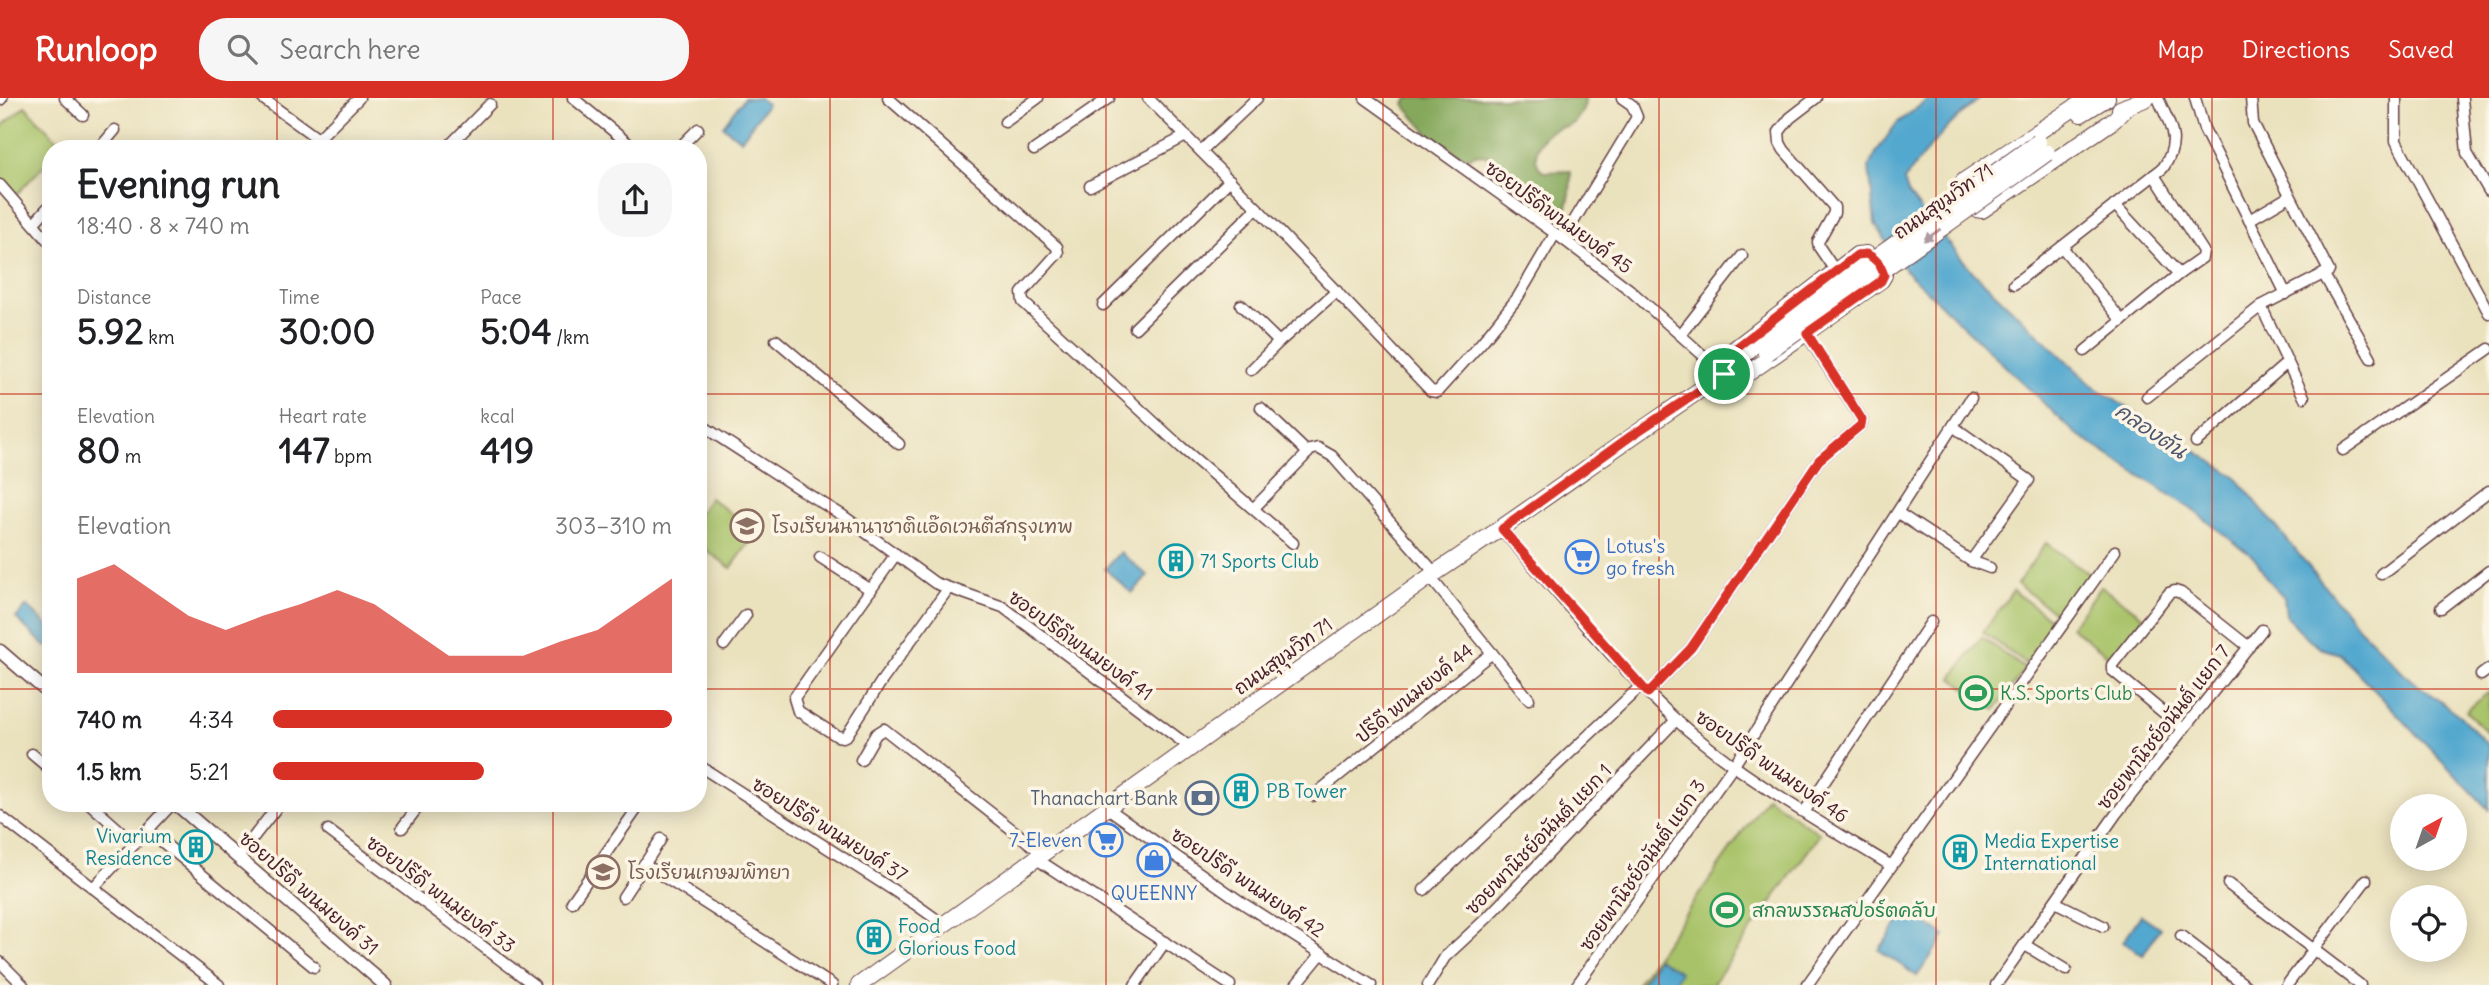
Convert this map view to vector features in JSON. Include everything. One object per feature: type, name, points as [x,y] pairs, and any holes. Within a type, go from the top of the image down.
[{"type":"main road","points":[[2089,98],[1964,181],[1960,188],[1967,205],[1982,210],[2114,120],[2127,106]]},
{"type":"main road","name":"ถนนสุขุมวิท 71","points":[[859,985],[1433,575],[1729,370],[1742,354],[1762,347],[2043,148],[2107,98]]},
{"type":"main road","name":"ถนนสุขุมวิท 71","points":[[2043,148],[2147,98]]},
{"type":"main road","points":[[1866,254],[1874,257],[1884,275],[1881,281],[1750,372],[1729,370],[1732,351],[1836,272],[1857,255],[1866,254]]},
{"type":"street","points":[[65,98],[82,115]]},
{"type":"street","points":[[262,98],[318,139],[359,98]]},
{"type":"street","points":[[573,98],[624,140]]},
{"type":"street","points":[[888,98],[1057,247],[1058,253],[1022,293],[1023,302],[1181,447],[1293,543]]},
{"type":"street","points":[[1004,122],[1038,98]]},
{"type":"street","points":[[1034,150],[1109,98]]},
{"type":"street","points":[[1201,150],[1257,98]]},
{"type":"street","name":"ซอยปรีดีพนมยงค์ 45","points":[[1365,98],[1630,290],[1681,334],[1729,370]]},
{"type":"street","points":[[1155,100],[1186,136],[1429,389],[1436,392],[1482,342],[1518,297],[1637,117],[1632,106],[1622,98]]},
{"type":"street","points":[[1816,98],[1790,118],[1779,132],[1779,138],[1784,150],[1834,206],[1834,213],[1818,242],[1836,272]]},
{"type":"street","points":[[2014,284],[2163,168],[2174,147],[2174,138],[2158,98]]},
{"type":"street","points":[[2195,98],[2204,129],[2286,294]]},
{"type":"street","points":[[2251,98],[2253,123],[2371,358]]},
{"type":"street","points":[[2396,98],[2396,141],[2487,305]]},
{"type":"street","points":[[2462,98],[2467,153],[2489,191]]},
{"type":"street","points":[[455,140],[490,104]]},
{"type":"street","points":[[687,140],[698,129]]},
{"type":"street","points":[[107,140],[115,130]]},
{"type":"street","points":[[1090,186],[1186,136]]},
{"type":"street","points":[[2085,351],[2202,258],[2203,251],[2154,175]]},
{"type":"street","points":[[1102,305],[1230,180]]},
{"type":"street","points":[[0,186],[42,233]]},
{"type":"street","points":[[2249,220],[2290,196]]},
{"type":"street","points":[[2115,205],[2179,274]]},
{"type":"street","points":[[1135,328],[1257,208]]},
{"type":"street","points":[[34,223],[42,214]]},
{"type":"street","points":[[2062,247],[2122,321]]},
{"type":"street","points":[[1681,334],[1742,256]]},
{"type":"street","points":[[2147,397],[2261,306],[2327,273]]},
{"type":"street","points":[[1251,370],[1337,291]]},
{"type":"street","points":[[1241,305],[1279,342]]},
{"type":"street","points":[[2261,306],[2304,397]]},
{"type":"street","points":[[1424,890],[1691,648],[1819,460],[1861,425],[1862,420],[1807,333]]},
{"type":"street","points":[[776,340],[899,444]]},
{"type":"street","points":[[2343,450],[2489,349]]},
{"type":"street","points":[[2196,442],[2287,363]]},
{"type":"street","name":"ซอยพานิชย์อนันต์ แยก 3","points":[[1577,985],[1734,765],[1971,398]]},
{"type":"street","points":[[1254,508],[1308,453],[1261,408]]},
{"type":"street","points":[[1954,427],[2029,480],[1971,561]]},
{"type":"street","name":"ซอยปรีดีพนมยงค์ 41","points":[[707,429],[842,515],[935,583],[1003,607],[1191,748]]},
{"type":"street","name":"ปรีดี พนมยงค์ 44","points":[[1308,453],[1318,448],[1332,456],[1433,575],[1492,653],[1313,796]]},
{"type":"street","points":[[2381,574],[2489,491]]},
{"type":"street","points":[[1898,513],[1971,561],[1990,568]]},
{"type":"street","name":"ซอยปรีดี พนมยงค์ 46","points":[[1502,529],[1676,720],[1734,765],[1890,865]]},
{"type":"street","points":[[1807,985],[2115,551]]},
{"type":"street","points":[[896,554],[794,698],[798,711],[843,737],[851,730],[881,682],[948,589]]},
{"type":"street","points":[[820,556],[871,590]]},
{"type":"street","points":[[2441,608],[2489,571]]},
{"type":"street","points":[[2182,728],[2112,670],[2112,665],[2169,593],[2180,593],[2249,647]]},
{"type":"street","points":[[724,645],[746,615]]},
{"type":"street","points":[[1805,811],[1931,622]]},
{"type":"street","name":"ซอยพานิชย์อนันต์ แยก 7","points":[[1996,985],[2116,814],[2262,630]]},
{"type":"street","points":[[0,651],[42,683]]},
{"type":"street","points":[[1492,653],[1529,699]]},
{"type":"street","name":"ซอยพานิชย์อนันต์ แยก 1","points":[[1428,985],[1446,957],[1487,918],[1676,720]]},
{"type":"street","points":[[861,760],[878,732],[884,729],[1039,855],[1230,985]]},
{"type":"street","points":[[32,754],[42,762]]},
{"type":"street","name":"ซอยปรีดี พนมยงค์ 37","points":[[707,771],[943,924]]},
{"type":"street","name":"ซอยปรีดี พนมยงค์ 42","points":[[1106,807],[1244,904],[1371,985]]},
{"type":"street","points":[[99,812],[135,844]]},
{"type":"street","points":[[94,887],[165,812]]},
{"type":"street","name":"ซอยปรีดี พนมยงค์ 31","points":[[185,812],[385,985]]},
{"type":"street","points":[[238,857],[273,812]]},
{"type":"street","points":[[402,828],[414,812]]},
{"type":"street","points":[[572,902],[635,812]]},
{"type":"street","points":[[0,816],[219,985]]},
{"type":"street","points":[[148,830],[314,967]]},
{"type":"street","name":"ซอยปรีดี พนมยงค์ 33","points":[[328,830],[534,985]]},
{"type":"street","points":[[623,897],[661,839]]},
{"type":"street","points":[[644,864],[832,985]]},
{"type":"street","points":[[2287,985],[2367,880]]},
{"type":"street","points":[[2228,884],[2360,985]]},
{"type":"street","points":[[2055,902],[2103,926]]},
{"type":"street","points":[[2182,936],[2245,985]]},
{"type":"street","points":[[1135,985],[1166,942]]},
{"type":"street","points":[[2025,944],[2066,970]]},
{"type":"street","points":[[1296,985],[1322,953]]},
{"type":"street","points":[[0,962],[23,985]]},
{"type":"green space","points":[[1408,98],[1585,98],[1585,105],[1574,123],[1547,133],[1537,149],[1537,161],[1543,172],[1571,171],[1568,204],[1560,221],[1539,209],[1528,182],[1518,186],[1506,185],[1496,178],[1487,156],[1479,154],[1466,158],[1431,136],[1407,109],[1405,105]]},
{"type":"green space","points":[[25,106],[57,140],[42,140],[42,167],[14,197],[0,184],[0,128]]},
{"type":"green space","points":[[710,498],[757,532],[731,568],[707,551],[707,502]]},
{"type":"green space","points":[[2046,543],[2090,575],[2059,616],[2017,584]]},
{"type":"green space","points":[[2101,586],[2144,617],[2113,659],[2071,627]]},
{"type":"green space","points":[[2013,591],[2056,623],[2026,664],[1983,632]]},
{"type":"green space","points":[[1982,637],[2025,669],[1995,710],[1952,678]]},
{"type":"green space","points":[[2489,692],[2489,734],[2466,711]]},
{"type":"green space","name":"สกลพรรณสปอร์ตคลับ","points":[[1767,797],[1820,834],[1712,985],[1636,985]]},
{"type":"water","points":[[744,98],[759,98],[767,104],[741,140],[723,126]]},
{"type":"water","name":"คลองตัน","points":[[1930,98],[1981,98],[1939,136],[1904,181],[1908,193],[1923,213],[1973,272],[2094,387],[2235,476],[2358,627],[2411,680],[2460,716],[2489,746],[2489,810],[2340,654],[2320,648],[2302,633],[2286,615],[2284,597],[2266,578],[2256,559],[2190,508],[2076,434],[1905,270],[1875,224],[1869,167],[1897,123]]},
{"type":"water","points":[[1120,552],[1148,576],[1132,593],[1105,569]]},
{"type":"water","points":[[27,606],[42,620],[42,643],[16,618]]},
{"type":"water","points":[[1907,910],[1945,936],[1917,976],[1879,950]]},
{"type":"water","points":[[2141,915],[2160,928],[2143,955],[2123,942]]},
{"type":"water","points":[[1658,958],[1680,972],[1672,985],[1640,985]]},
{"type":"place","name":"โรงเรียนนานาชาติแอ๊ดเวนตีสกรุงเทพ","points":[[747,526]]},
{"type":"place","name":"Lotus's go fresh","points":[[1582,557]]},
{"type":"place","name":"71 Sports Club","points":[[1176,561]]},
{"type":"place","name":"K.S. Sports Club","points":[[1976,693]]},
{"type":"place","name":"PB Tower","points":[[1241,791]]},
{"type":"place","name":"Thanachart Bank","points":[[1202,798]]},
{"type":"place","name":"7-Eleven","points":[[1106,840]]},
{"type":"place","name":"Vivarium Residence","points":[[196,847]]},
{"type":"place","name":"Media Expertise International","points":[[1960,852]]},
{"type":"place","name":"QUEENNY","points":[[1154,860]]},
{"type":"place","name":"โรงเรียนเกษมพิทยา","points":[[603,872]]},
{"type":"place","name":"สกลพรรณสปอร์ตคลับ","points":[[1727,910]]},
{"type":"place","name":"Food Glorious Food","points":[[874,937]]},
{"type":"route","points":[[1857,255],[1874,257],[1881,266],[1884,275],[1881,281],[1807,333],[1862,420],[1861,425],[1819,460],[1691,648],[1648,693],[1502,529],[1631,436],[1724,374],[1732,351],[1857,255]]}]
